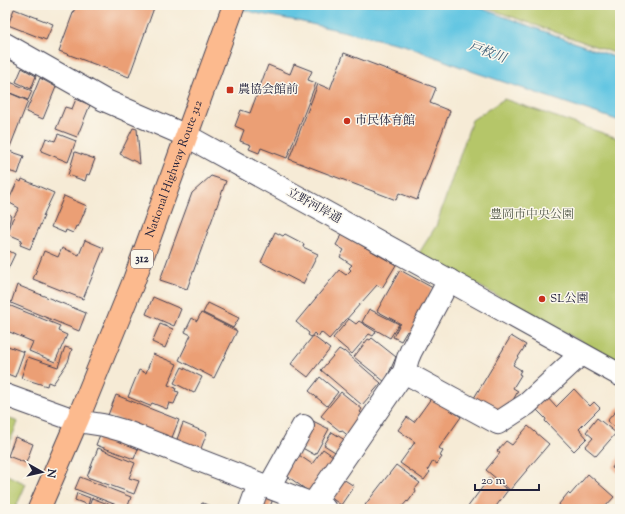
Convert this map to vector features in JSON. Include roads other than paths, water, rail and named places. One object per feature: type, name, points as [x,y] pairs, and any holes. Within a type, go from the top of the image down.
[{"type":"highway","name":"National Highway Route 312","points":[[39,509],[77,421],[132,284],[234,5]]},
{"type":"street","name":"立野河岸通","points":[[5,44],[104,100],[187,136],[620,376]]},
{"type":"street","points":[[5,395],[77,421],[103,425],[124,431],[319,506],[404,372],[411,351],[449,280]]},
{"type":"street","points":[[404,372],[498,423],[527,404],[581,354]]},
{"type":"street","points":[[250,509],[302,426]]},
{"type":"water","name":"戸枚川","points":[[226,5],[472,5],[620,59],[620,121],[474,72],[404,45],[260,14]]},
{"type":"place","name":"農協会館前","points":[[230,90]]},
{"type":"place","name":"市民体育館","points":[[347,121]]},
{"type":"place","name":"SL公園","points":[[542,299]]},
{"type":"park label","name":"豊岡市中央公園","points":[[532,215]]}]
